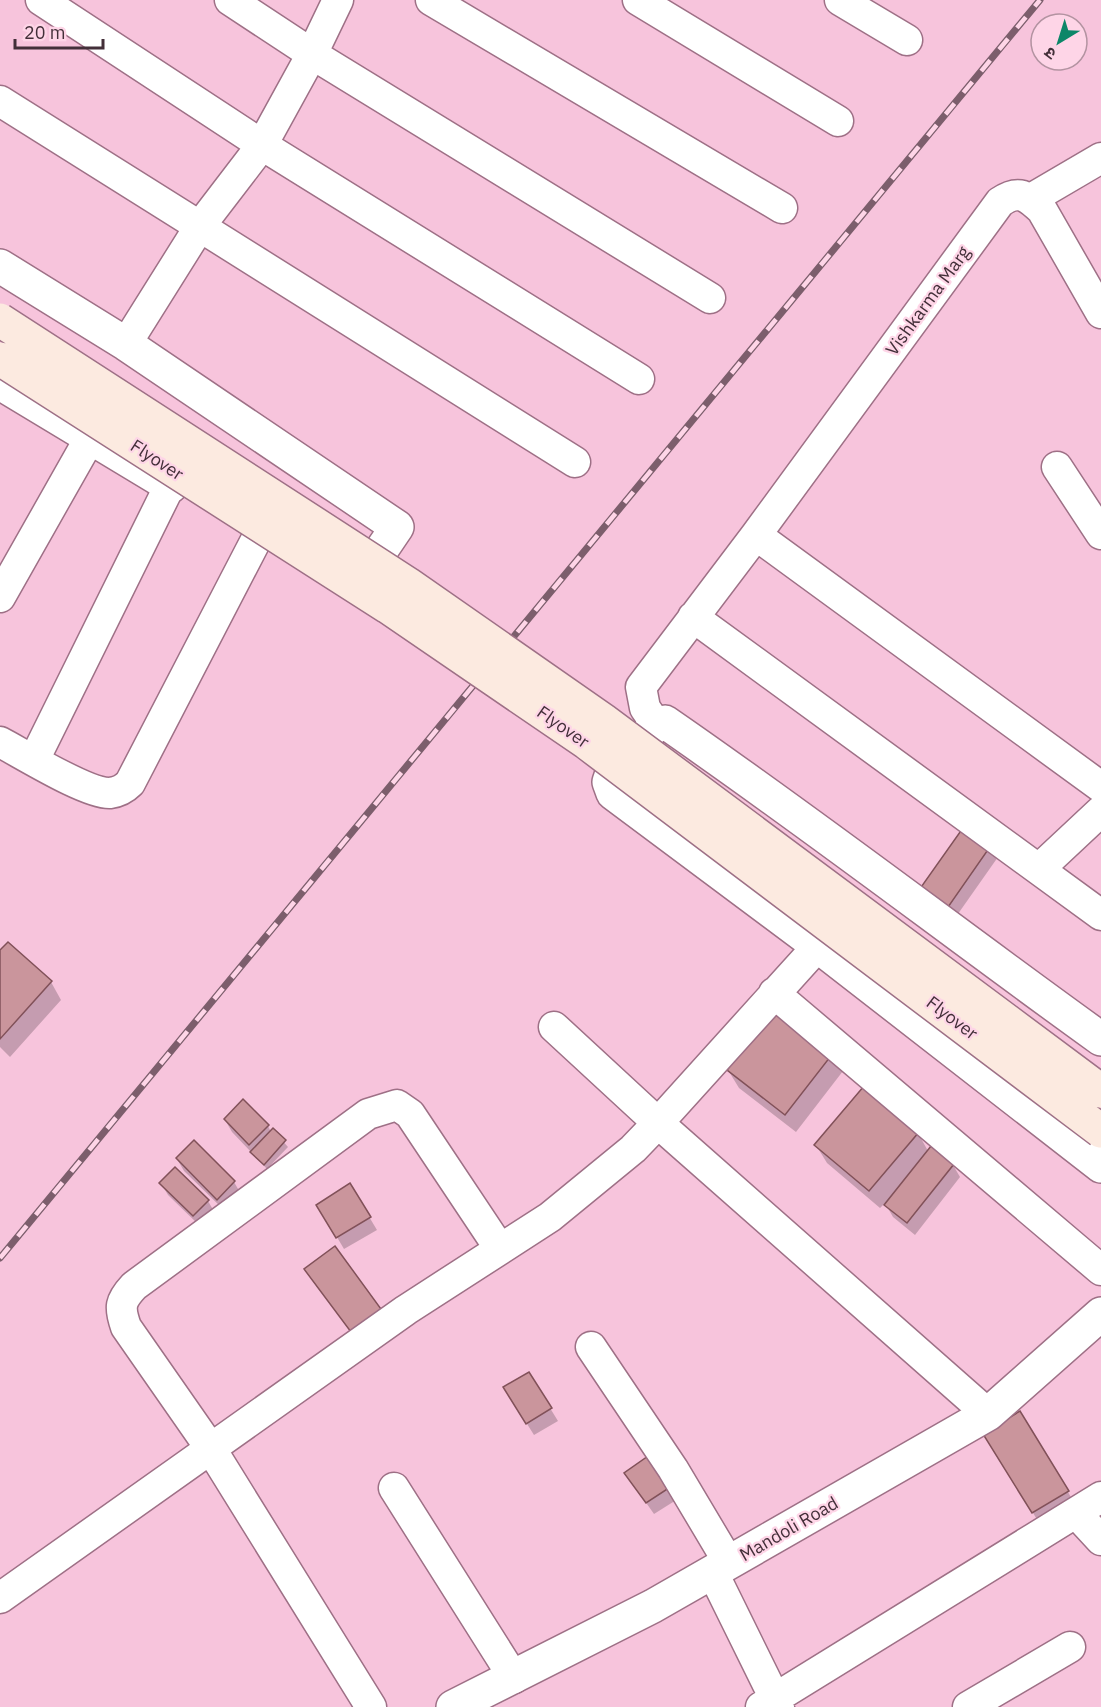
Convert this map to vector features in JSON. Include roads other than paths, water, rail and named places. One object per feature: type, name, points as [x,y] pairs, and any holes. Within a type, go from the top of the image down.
[{"type":"main road","name":"Flyover","points":[[0,320],[408,584],[594,713],[1101,1091]]},
{"type":"main road","name":"Flyover","points":[[0,359],[388,607],[587,743],[1101,1131]]},
{"type":"street","points":[[41,0],[262,145],[639,379]]},
{"type":"street","points":[[230,0],[312,54],[710,298]]},
{"type":"street","points":[[126,344],[200,226],[262,145],[312,54],[338,0]]},
{"type":"street","points":[[431,0],[782,208]]},
{"type":"street","points":[[638,0],[838,121]]},
{"type":"street","points":[[840,0],[907,40]]},
{"type":"street","points":[[0,101],[575,462]]},
{"type":"street","points":[[1100,309],[1042,210],[1031,200],[1101,158]]},
{"type":"street","name":"Vishkarma Marg","points":[[656,724],[645,708],[641,687],[756,535],[1000,202],[1009,196],[1019,194],[1031,200]]},
{"type":"street","points":[[0,266],[126,344],[397,527],[348,599],[170,485],[0,383]]},
{"type":"street","points":[[0,309],[237,478],[0,343]]},
{"type":"street","points":[[0,597],[90,438]]},
{"type":"street","points":[[1058,467],[1101,534]]},
{"type":"street","points":[[34,760],[170,485]]},
{"type":"street","points":[[756,535],[1101,787]]},
{"type":"street","points":[[0,742],[89,789],[109,793],[123,790],[130,783],[256,540]]},
{"type":"street","points":[[693,617],[1101,915]]},
{"type":"street","points":[[1101,1039],[665,722],[656,724],[611,776],[609,782],[613,793],[818,946],[1101,1166]]},
{"type":"street","points":[[1039,869],[1101,811]]},
{"type":"street","points":[[1101,1079],[823,891],[1101,1119]]},
{"type":"street","points":[[0,1598],[406,1310],[550,1217],[633,1149],[818,946]]},
{"type":"street","points":[[774,993],[1101,1270]]},
{"type":"street","points":[[554,1028],[658,1123],[988,1414]]},
{"type":"street","points":[[371,1707],[210,1449],[126,1327],[121,1312],[124,1298],[134,1286],[368,1114],[397,1105],[410,1114],[501,1249]]},
{"type":"street","name":"Mandoli Road","points":[[453,1707],[653,1606],[988,1414],[1101,1314]]},
{"type":"street","points":[[591,1347],[673,1469],[721,1568],[772,1704],[1101,1497]]},
{"type":"street","points":[[394,1488],[514,1678]]},
{"type":"street","points":[[1076,1513],[1101,1540]]},
{"type":"street","points":[[968,1707],[1070,1647]]},
{"type":"railway","points":[[0,1258],[1040,0]]}]
